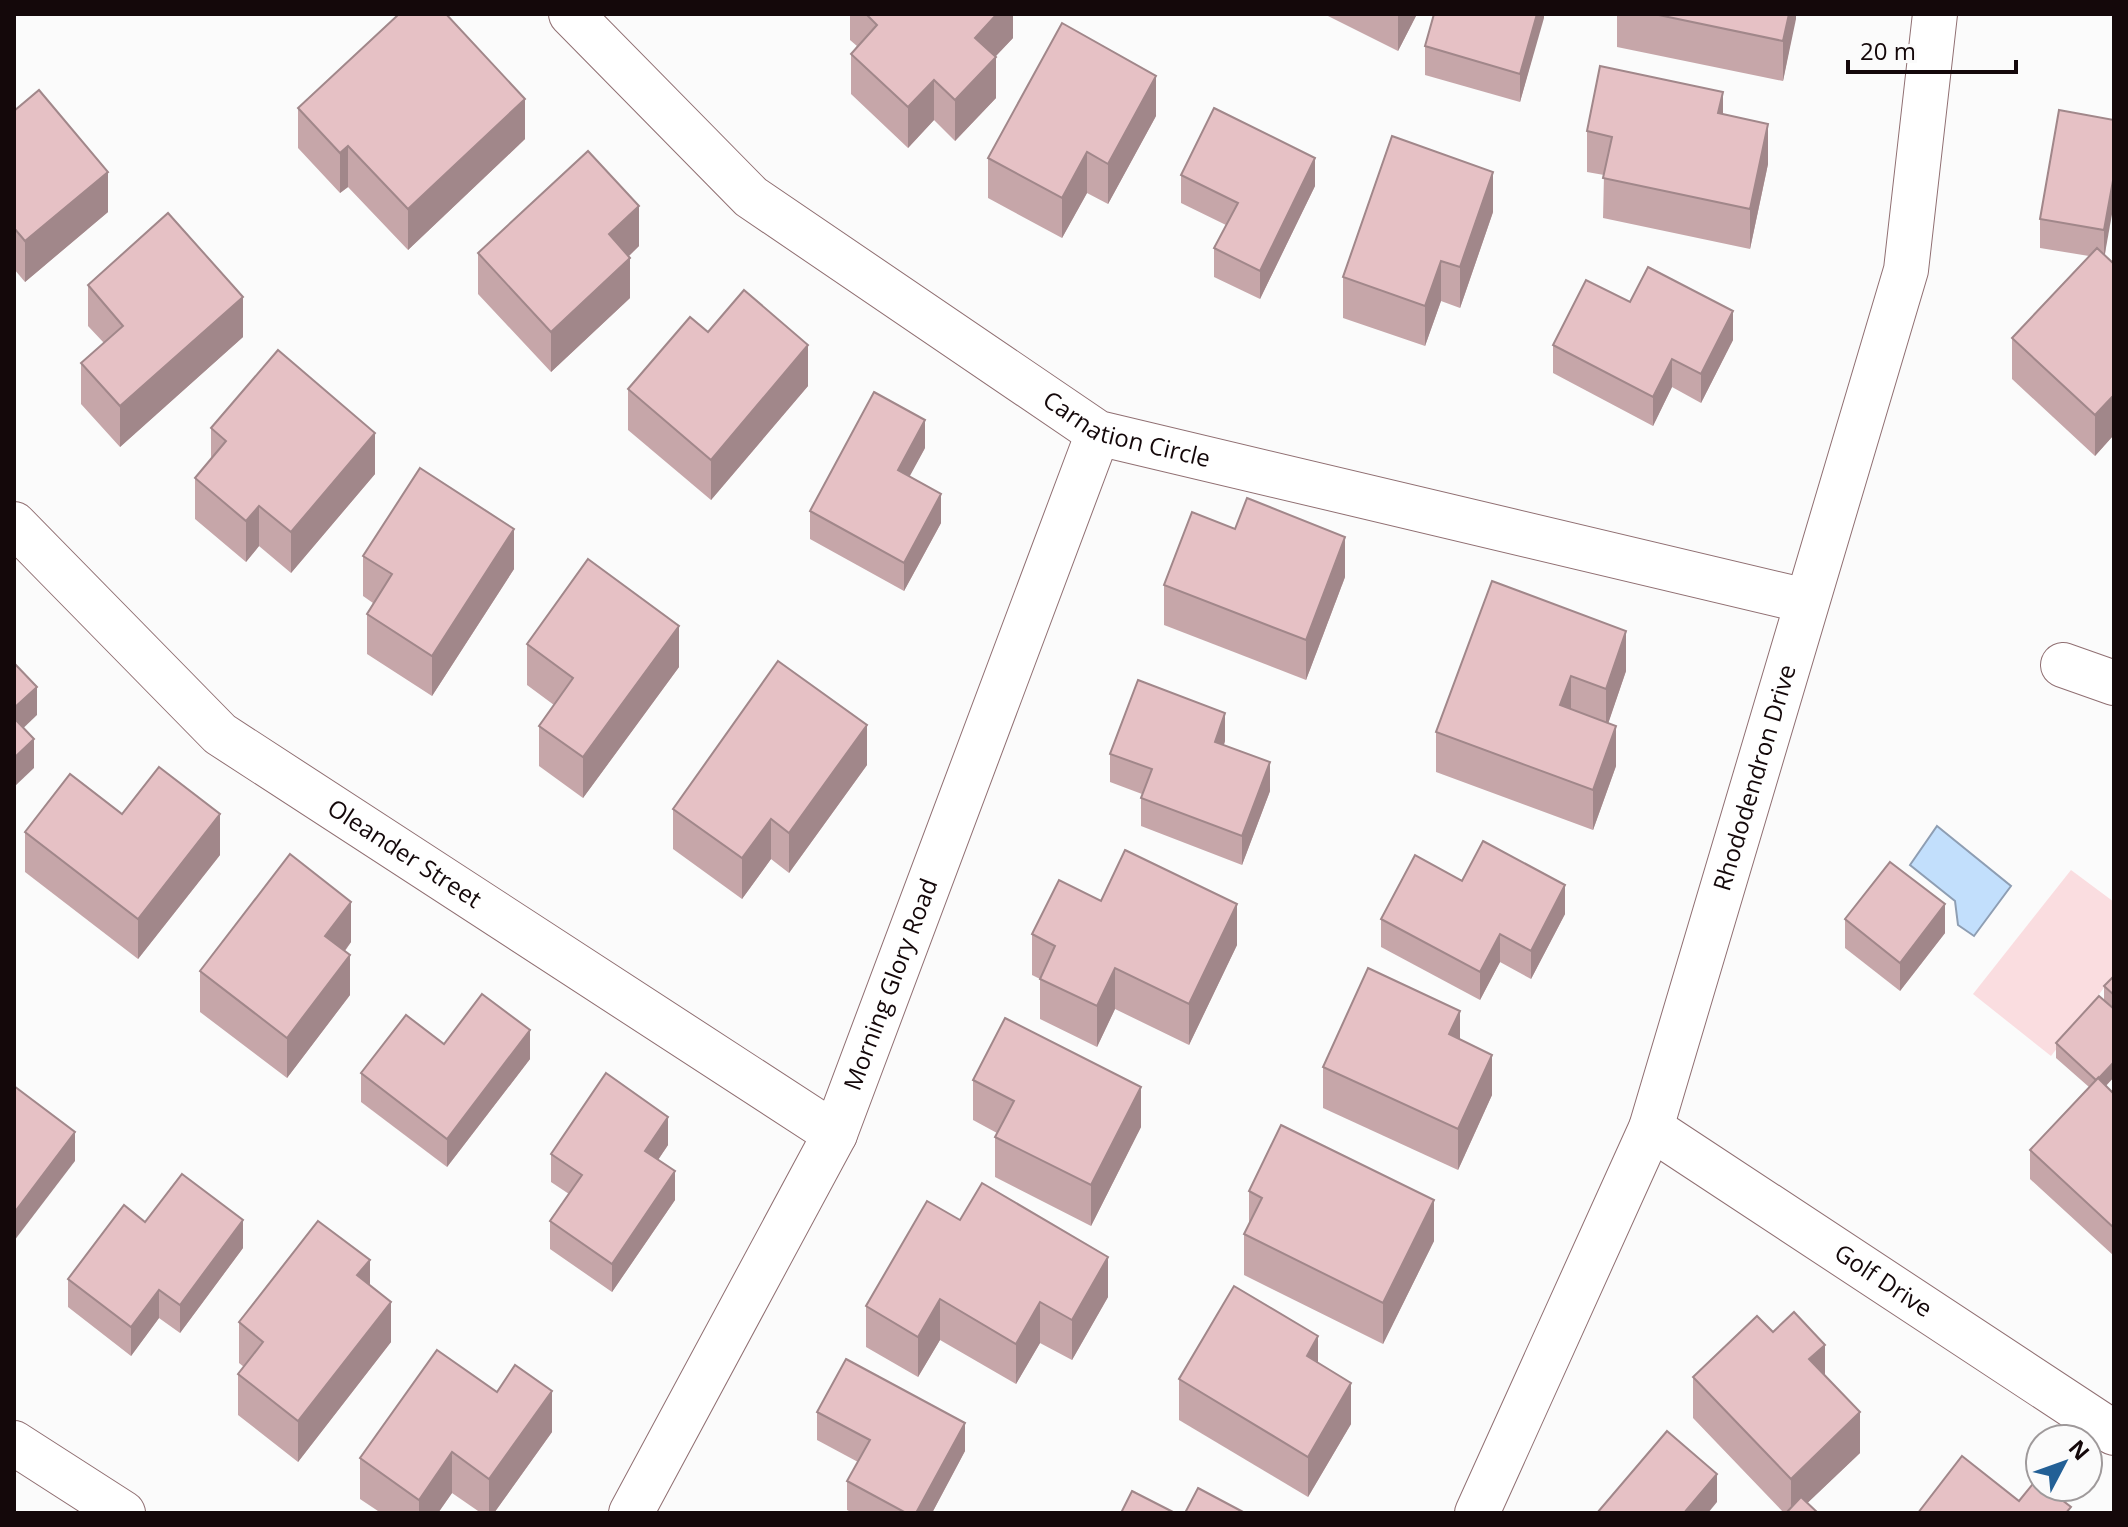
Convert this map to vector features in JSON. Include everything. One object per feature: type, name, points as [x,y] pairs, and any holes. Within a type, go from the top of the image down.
[{"type":"street","name":"Carnation Circle","points":[[571,14],[751,197],[1098,433],[1806,601]]},
{"type":"street","name":"Rhododendron Drive","points":[[1477,1513],[1651,1128],[1906,270],[1935,14]]},
{"type":"street","name":"Morning Glory Road","points":[[631,1513],[835,1134],[1098,433]]},
{"type":"street","name":"Oleander Street","points":[[14,524],[220,734],[835,1134]]},
{"type":"street","points":[[2063,665],[2114,683]]},
{"type":"street","name":"Golf Drive","points":[[1651,1128],[2114,1433]]},
{"type":"street","points":[[14,1443],[123,1513]]},
{"type":"shaded area","points":[[2071,870],[2114,902],[2114,975],[2051,1056],[1973,994]]},
{"type":"water","points":[[1937,826],[2011,886],[1974,936],[1958,925],[1955,901],[1910,865]]},
{"type":"building","points":[[399,14],[446,14],[525,99],[408,209],[348,146],[340,153],[298,108]]},
{"type":"building","points":[[866,14],[997,14],[975,38],[996,57],[955,100],[934,80],[908,107],[851,54],[877,25]]},
{"type":"building","points":[[1434,14],[1537,14],[1520,74],[1425,46]]},
{"type":"building","points":[[1654,14],[1789,14],[1783,41]]},
{"type":"building","points":[[1062,23],[1156,76],[1108,164],[1087,152],[1062,198],[988,158]]},
{"type":"building","points":[[1600,66],[1723,92],[1718,113],[1768,124],[1750,209],[1603,178],[1612,137],[1587,131]]},
{"type":"building","points":[[39,90],[108,172],[25,241],[14,228],[14,111]]},
{"type":"building","points":[[1214,108],[1315,158],[1260,271],[1214,248],[1238,203],[1181,175]]},
{"type":"building","points":[[2059,110],[2114,120],[2114,175],[2104,230],[2040,219]]},
{"type":"building","points":[[1392,136],[1493,172],[1460,267],[1441,261],[1425,306],[1343,277]]},
{"type":"building","points":[[588,151],[639,206],[609,234],[630,258],[551,332],[478,253]]},
{"type":"building","points":[[168,213],[243,297],[120,406],[81,363],[123,326],[88,285]]},
{"type":"building","points":[[2097,248],[2114,264],[2114,398],[2095,415],[2012,338]]},
{"type":"building","points":[[1648,267],[1733,311],[1701,374],[1672,359],[1653,397],[1553,345],[1586,280],[1630,302]]},
{"type":"building","points":[[744,290],[808,345],[711,460],[628,389],[690,317],[708,332]]},
{"type":"building","points":[[278,350],[375,433],[291,532],[259,506],[246,521],[195,478],[226,441],[211,428]]},
{"type":"building","points":[[874,392],[925,420],[898,470],[941,494],[904,563],[810,511]]},
{"type":"building","points":[[420,468],[514,529],[432,656],[367,614],[392,574],[363,556]]},
{"type":"building","points":[[1247,498],[1345,537],[1306,640],[1164,585],[1192,512],[1235,529]]},
{"type":"building","points":[[588,559],[679,626],[583,757],[539,726],[573,678],[527,644]]},
{"type":"building","points":[[1492,581],[1626,631],[1606,689],[1571,676],[1560,705],[1616,726],[1593,790],[1436,732]]},
{"type":"building","points":[[778,661],[867,725],[789,833],[771,819],[742,858],[673,809]]},
{"type":"building","points":[[14,663],[37,687],[14,708]]},
{"type":"building","points":[[1138,680],[1225,713],[1215,742],[1270,762],[1242,836],[1141,798],[1152,769],[1110,754]]},
{"type":"building","points":[[14,718],[34,739],[14,758]]},
{"type":"building","points":[[159,767],[220,814],[138,919],[25,832],[70,774],[122,814]]},
{"type":"building","points":[[1483,841],[1565,885],[1531,951],[1500,934],[1480,972],[1381,919],[1415,855],[1462,881]]},
{"type":"building","points":[[1125,850],[1237,904],[1189,1004],[1115,968],[1097,1006],[1040,979],[1055,946],[1032,934],[1059,880],[1101,901]]},
{"type":"building","points":[[290,854],[351,902],[325,936],[350,955],[287,1038],[200,971]]},
{"type":"building","points":[[1890,862],[1945,904],[1900,963],[1845,919]]},
{"type":"building","points":[[1368,968],[1460,1011],[1449,1034],[1492,1055],[1458,1129],[1323,1067]]},
{"type":"building","points":[[2114,976],[2114,995],[2104,986]]},
{"type":"building","points":[[482,994],[530,1030],[447,1139],[361,1073],[406,1015],[444,1044]]},
{"type":"building","points":[[2099,996],[2114,1009],[2114,1062],[2096,1080],[2056,1043]]},
{"type":"building","points":[[1005,1018],[1141,1087],[1091,1185],[995,1137],[1014,1101],[973,1080]]},
{"type":"building","points":[[606,1073],[668,1117],[645,1151],[675,1171],[612,1264],[550,1221],[582,1175],[551,1154]]},
{"type":"building","points":[[2098,1078],[2114,1094],[2114,1228],[2030,1150]]},
{"type":"building","points":[[14,1086],[75,1132],[14,1213]]},
{"type":"building","points":[[1281,1125],[1434,1200],[1383,1303],[1244,1234],[1262,1198],[1249,1191]]},
{"type":"building","points":[[182,1174],[243,1220],[180,1305],[159,1290],[131,1327],[68,1279],[124,1205],[145,1222]]},
{"type":"building","points":[[982,1183],[1108,1257],[1072,1320],[1040,1302],[1016,1344],[940,1299],[918,1337],[866,1306],[927,1201],[960,1220]]},
{"type":"building","points":[[318,1221],[370,1260],[357,1275],[391,1302],[298,1421],[238,1374],[263,1342],[239,1322]]},
{"type":"building","points":[[1234,1286],[1318,1336],[1307,1356],[1351,1383],[1308,1457],[1179,1379]]},
{"type":"building","points":[[1794,1312],[1825,1345],[1809,1359],[1860,1412],[1791,1479],[1693,1377],[1757,1316],[1773,1332]]},
{"type":"building","points":[[437,1350],[497,1392],[515,1365],[552,1391],[489,1479],[452,1452],[419,1500],[360,1458]]},
{"type":"building","points":[[846,1359],[965,1423],[916,1513],[906,1513],[847,1481],[870,1440],[817,1412]]},
{"type":"building","points":[[1667,1431],[1717,1474],[1684,1513],[1597,1513]]},
{"type":"building","points":[[1962,1456],[2019,1501],[2024,1495],[2024,1503],[2066,1503],[2071,1507],[2066,1513],[1918,1513]]},
{"type":"building","points":[[1198,1488],[1245,1513],[1185,1513]]},
{"type":"building","points":[[1132,1491],[1175,1513],[1121,1513]]},
{"type":"building","points":[[1801,1497],[1818,1513],[1786,1513]]}]
